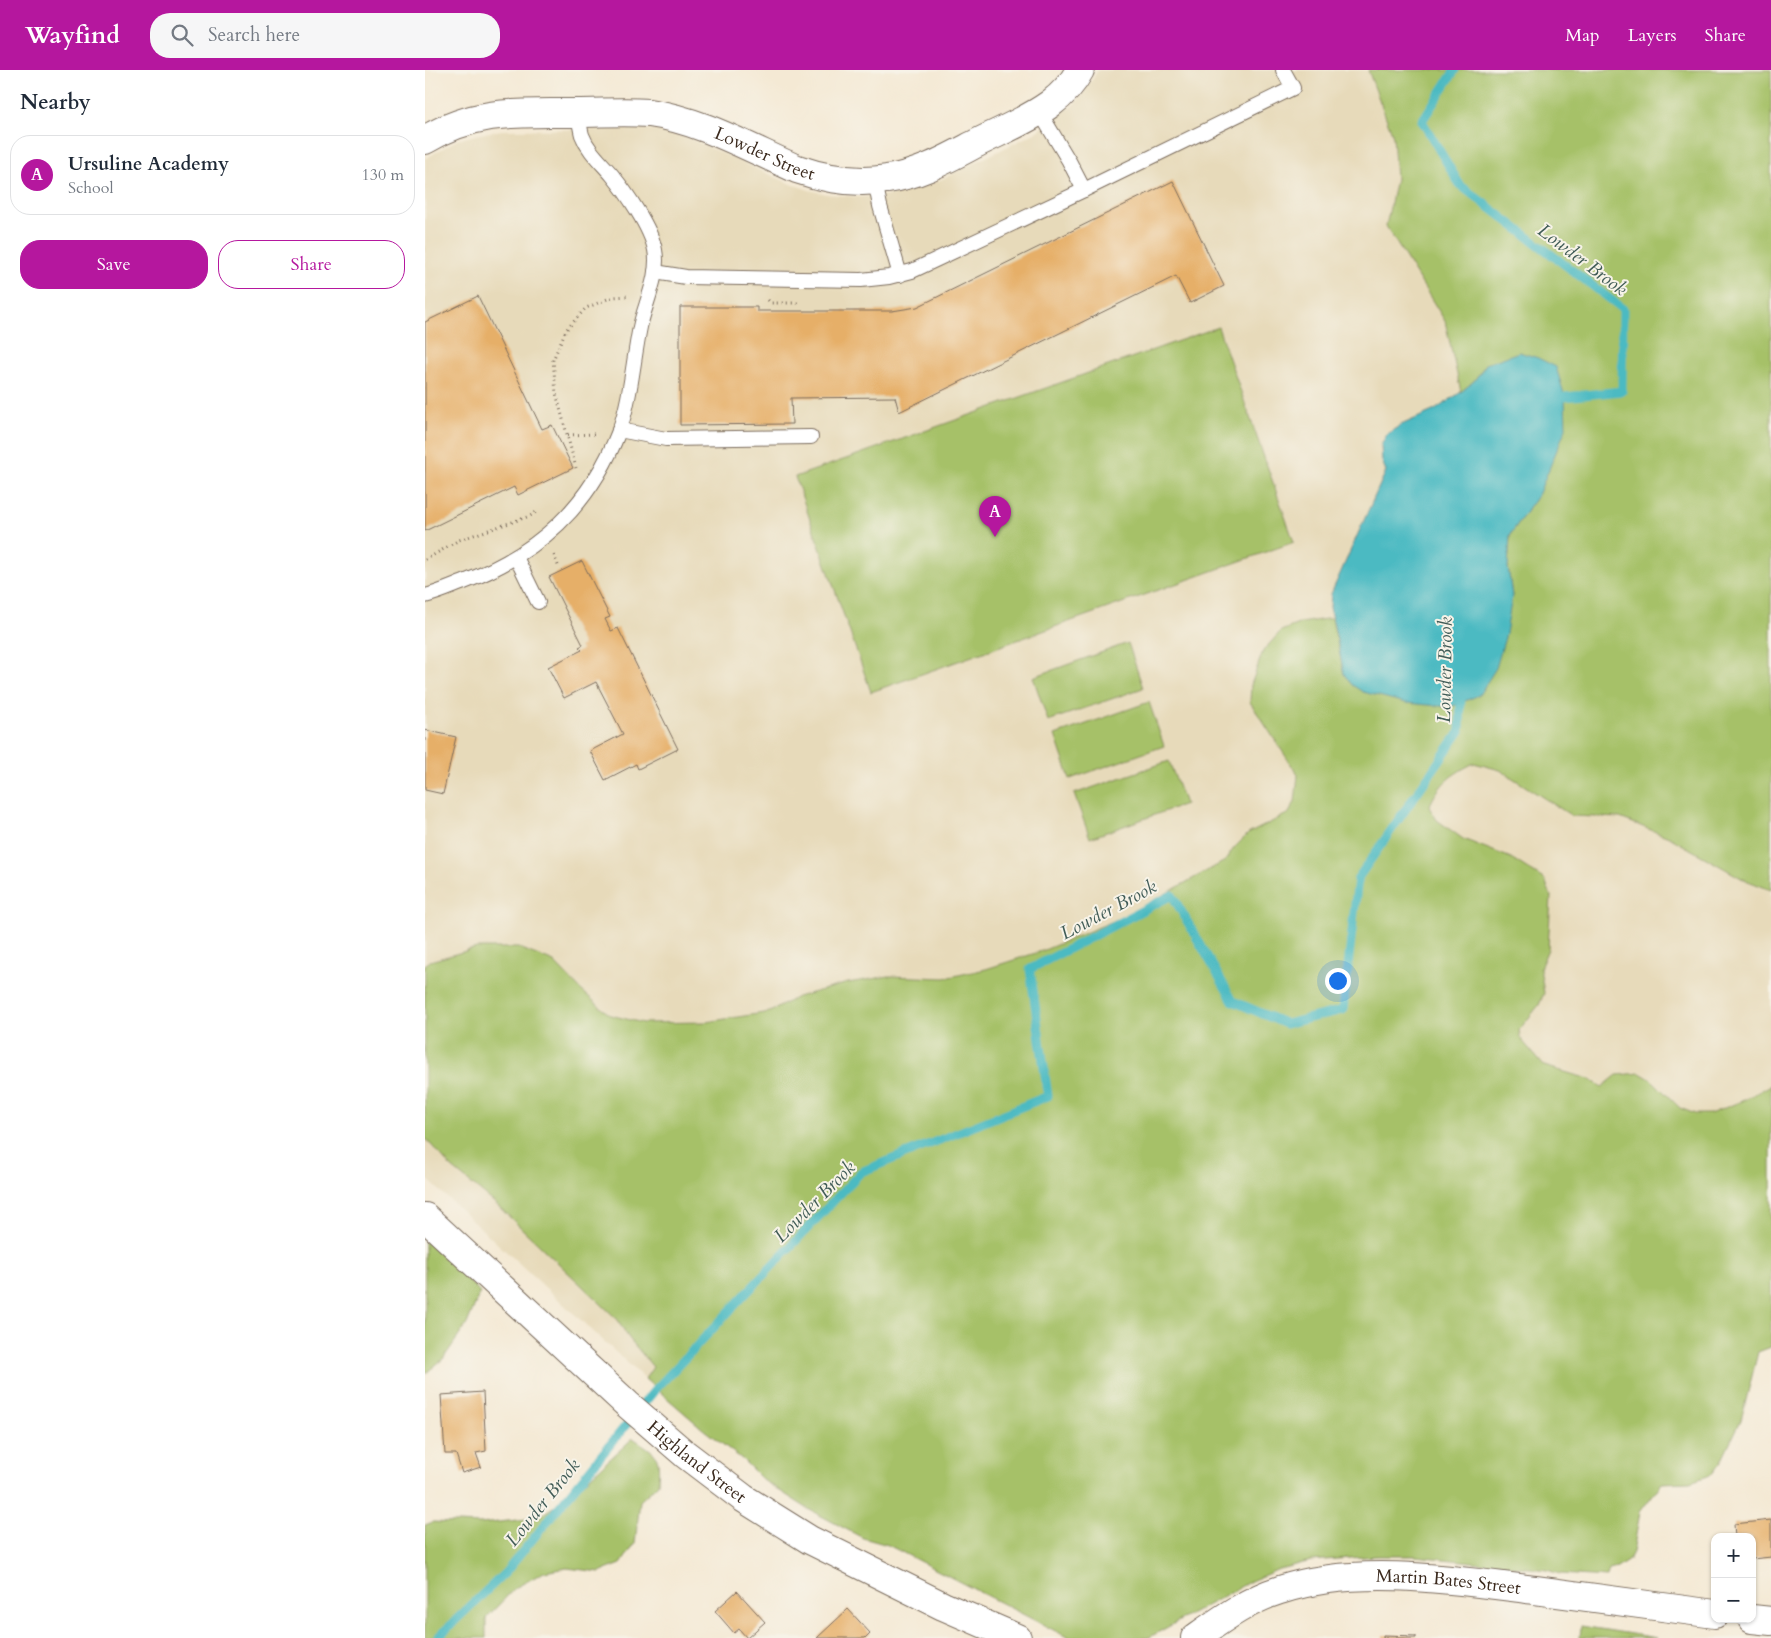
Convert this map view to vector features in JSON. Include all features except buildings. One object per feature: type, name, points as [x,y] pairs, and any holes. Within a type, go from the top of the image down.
[{"type":"street","name":"Lowder Street","points":[[425,140],[451,126],[488,116],[515,113],[636,112],[673,117],[694,124],[797,169],[813,174],[844,180],[875,181],[903,176],[929,167],[1039,111],[1071,85],[1080,70]]},
{"type":"street","name":"Highland Street","points":[[425,1217],[627,1404],[711,1474],[787,1527],[810,1540],[943,1606],[1017,1638]]},
{"type":"street","name":"Martin Bates Street","points":[[1195,1638],[1228,1615],[1261,1596],[1301,1584],[1346,1578],[1404,1577],[1475,1582],[1711,1613]]},
{"type":"street","points":[[1756,1619],[1771,1621]]},
{"type":"lane","points":[[655,272],[686,277],[861,280],[900,275],[923,267],[1293,88],[1283,70]]},
{"type":"lane","points":[[1039,111],[1084,190]]},
{"type":"lane","points":[[425,596],[485,573],[516,556],[543,537],[573,510],[594,481],[619,430],[640,327],[655,272],[655,251],[648,230],[624,192],[587,144],[578,113]]},
{"type":"lane","points":[[875,181],[880,206],[900,275]]},
{"type":"lane","points":[[619,430],[666,439],[811,437]]},
{"type":"lane","points":[[516,556],[538,602]]},
{"type":"path","points":[[762,296],[771,303],[801,303],[802,279]]},
{"type":"path","points":[[572,475],[576,469],[556,394],[553,360],[566,330],[586,308],[612,297],[629,296]]},
{"type":"path","points":[[568,435],[597,434]]},
{"type":"path","points":[[425,560],[459,540],[530,516],[545,506]]},
{"type":"shaded area","points":[[1098,70],[1771,70],[1771,1086],[1665,1379],[934,994],[645,1379],[425,1177],[425,159],[457,140],[502,130],[647,129],[669,132],[688,138],[791,184],[809,190],[827,194],[860,197],[890,195],[907,192],[936,182],[1033,134],[1072,106],[1083,95]]},
{"type":"green space","points":[[1368,70],[1771,70],[1771,890],[1743,879],[1669,837],[1620,818],[1572,816],[1500,770],[1474,763],[1447,780],[1437,791],[1429,807],[1437,820],[1463,839],[1511,858],[1545,880],[1551,896],[1548,949],[1540,968],[1544,993],[1539,1005],[1519,1030],[1520,1038],[1544,1066],[1589,1079],[1602,1087],[1617,1075],[1640,1073],[1652,1080],[1680,1108],[1695,1114],[1710,1114],[1744,1100],[1771,1085],[1771,1347],[1758,1352],[1741,1420],[1721,1462],[1711,1475],[1690,1482],[1662,1483],[1640,1512],[1633,1552],[1629,1560],[1617,1568],[1609,1570],[1607,1577],[1560,1574],[1547,1570],[1415,1556],[1377,1556],[1311,1561],[1279,1569],[1251,1581],[1148,1638],[1069,1638],[888,1545],[863,1538],[808,1509],[763,1480],[742,1459],[704,1430],[645,1379],[653,1367],[628,1337],[618,1320],[496,1204],[451,1167],[425,1138],[425,965],[430,961],[477,948],[519,948],[554,962],[582,991],[610,1015],[643,1023],[706,1022],[770,1012],[797,997],[848,983],[889,976],[945,978],[986,969],[1042,951],[1123,917],[1225,861],[1234,848],[1248,834],[1289,813],[1295,802],[1298,775],[1250,702],[1251,685],[1263,651],[1281,631],[1301,623],[1332,618],[1344,674],[1512,596],[1508,567],[1510,535],[1539,493],[1486,364],[1474,381],[1461,392],[1445,321],[1386,226],[1396,179],[1393,136]]},
{"type":"green space","points":[[1218,327],[1294,542],[871,692],[795,477]]},
{"type":"green space","points":[[1128,643],[1143,688],[1048,721],[1033,677]]},
{"type":"green space","points":[[1149,702],[1164,746],[1070,779],[1055,735]]},
{"type":"green space","points":[[1169,761],[1185,804],[1090,838],[1074,794]]},
{"type":"green space","points":[[425,1239],[480,1292],[467,1324],[443,1359],[425,1374]]},
{"type":"green space","points":[[633,1438],[656,1456],[658,1460],[658,1484],[640,1501],[635,1543],[621,1564],[600,1572],[567,1568],[544,1572],[515,1588],[486,1618],[486,1638],[425,1638],[425,1525],[433,1522],[480,1524],[537,1518],[568,1497]]},
{"type":"green space","points":[[1581,1626],[1657,1638],[1580,1638]]},
{"type":"water","points":[[1519,352],[1538,358],[1556,367],[1565,397],[1566,428],[1539,493],[1510,535],[1508,567],[1512,596],[1506,634],[1496,668],[1479,695],[1451,707],[1406,703],[1363,692],[1352,685],[1344,674],[1330,607],[1331,594],[1386,471],[1382,461],[1381,445],[1387,434],[1401,425],[1435,410],[1461,392],[1474,381],[1486,364]]},
{"type":"waterway","name":"Lowder Brook","points":[[1455,70],[1422,121],[1460,185],[1623,309],[1622,391],[1555,398]]},
{"type":"waterway","name":"Lowder Brook","points":[[437,1638],[505,1573],[654,1391],[861,1172],[1048,1096],[1030,969],[1172,895],[1233,1001],[1286,1024],[1343,1010],[1358,878],[1460,731],[1461,693]]},
{"type":"place","name":"Ursuline Academy","points":[[995,537]]}]
